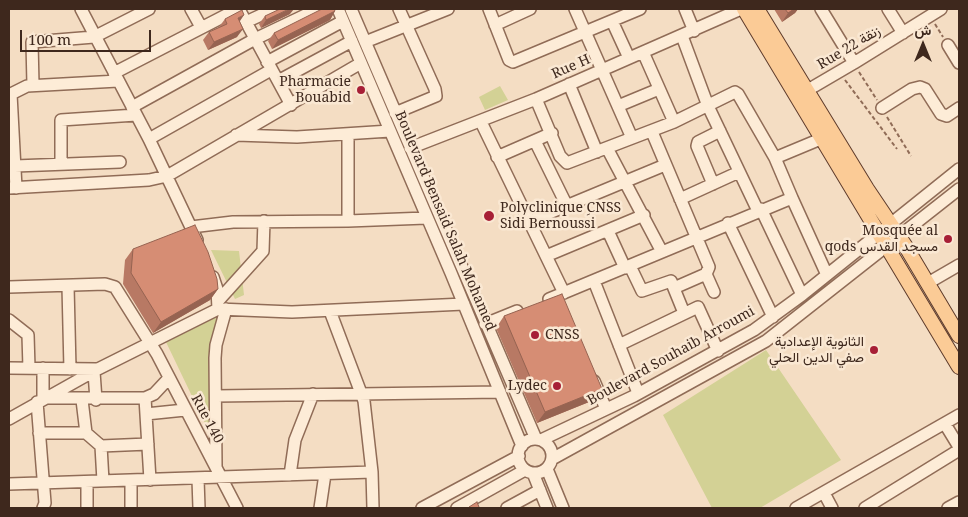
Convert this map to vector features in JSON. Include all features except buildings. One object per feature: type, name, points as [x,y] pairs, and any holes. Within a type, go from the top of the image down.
[{"type":"main road","points":[[742,9],[855,171],[885,227],[888,246],[959,367]]},
{"type":"main road","points":[[757,9],[802,93],[823,138],[885,227],[900,237],[959,336]]},
{"type":"street","points":[[80,9],[149,138],[202,251]]},
{"type":"street","points":[[34,85],[32,42],[94,37],[149,9]]},
{"type":"street","points":[[191,9],[201,27]]},
{"type":"street","points":[[291,105],[238,9],[201,27],[116,77],[22,87],[10,95],[15,166],[12,188],[141,180],[167,176],[291,105],[361,63]]},
{"type":"street","points":[[246,22],[274,9]]},
{"type":"street","points":[[61,163],[61,120],[134,111],[255,39],[318,9]]},
{"type":"street","name":"Boulevard Bensaid Salah Mohamed","points":[[338,9],[464,304],[500,392],[520,451]]},
{"type":"street","name":"Boulevard Bensaid Salah Mohamed","points":[[350,9],[485,324],[538,440]]},
{"type":"street","points":[[395,113],[436,96],[399,9]]},
{"type":"street","points":[[489,9],[509,60],[514,62],[585,32],[618,15],[640,9]]},
{"type":"street","points":[[495,25],[530,9]]},
{"type":"street","points":[[575,9],[632,138]]},
{"type":"street","points":[[685,9],[694,31]]},
{"type":"street","name":"Rue H","points":[[410,148],[481,122],[536,99],[742,9]]},
{"type":"street","points":[[821,9],[854,64]]},
{"type":"street","points":[[888,9],[903,33]]},
{"type":"street","name":"Rue 22 زنقة","points":[[802,93],[854,64],[942,9]]},
{"type":"street","points":[[365,42],[407,26],[441,10]]},
{"type":"street","points":[[618,15],[629,58]]},
{"type":"street","points":[[149,138],[343,21]]},
{"type":"street","points":[[682,36],[708,106],[739,172],[802,295]]},
{"type":"street","points":[[278,81],[352,41]]},
{"type":"street","points":[[948,45],[959,62]]},
{"type":"street","points":[[644,52],[674,122]]},
{"type":"street","points":[[569,84],[602,150],[644,215],[662,252]]},
{"type":"street","points":[[882,108],[912,89],[920,87],[925,89],[941,114],[947,116],[959,108]]},
{"type":"street","points":[[618,106],[660,89]]},
{"type":"street","points":[[536,99],[552,133],[560,156],[567,164],[652,132],[731,93],[738,94],[775,158],[827,275]]},
{"type":"street","points":[[481,122],[546,256],[561,298]]},
{"type":"street","points":[[236,135],[269,138],[348,135],[390,130]]},
{"type":"street","points":[[713,184],[697,146],[698,142],[720,131]]},
{"type":"street","points":[[652,132],[709,267],[706,274],[674,288]]},
{"type":"street","points":[[498,157],[552,133]]},
{"type":"street","points":[[348,135],[348,221]]},
{"type":"street","points":[[775,158],[823,138]]},
{"type":"street","points":[[535,141],[567,206]]},
{"type":"street","points":[[15,166],[120,162]]},
{"type":"street","points":[[530,221],[666,165]]},
{"type":"street","name":"Boulevard Souhaib Arroumi","points":[[538,440],[638,393],[718,351],[773,317],[959,169]]},
{"type":"street","points":[[680,199],[739,172]]},
{"type":"street","points":[[456,508],[529,471],[549,464],[766,341],[959,189]]},
{"type":"street","points":[[485,324],[535,304],[561,298],[594,281],[759,210],[792,198]]},
{"type":"street","points":[[546,256],[644,215]]},
{"type":"street","points":[[191,227],[219,223],[264,221],[348,221],[426,218]]},
{"type":"street","points":[[9,419],[40,400],[221,306],[262,251],[264,221]]},
{"type":"street","points":[[728,223],[773,317]]},
{"type":"street","points":[[608,231],[642,291],[668,280],[671,281],[684,313]]},
{"type":"street","points":[[928,282],[959,265]]},
{"type":"street","points":[[209,267],[221,306],[216,345],[216,467]]},
{"type":"street","points":[[706,274],[714,292]]},
{"type":"street","points":[[594,281],[638,393]]},
{"type":"street","name":"Rue 140","points":[[68,286],[113,285],[151,344],[237,508]]},
{"type":"street","points":[[9,288],[68,286],[70,369]]},
{"type":"street","points":[[221,306],[270,312],[464,304]]},
{"type":"street","points":[[619,345],[698,307],[718,351]]},
{"type":"street","points":[[330,310],[362,393],[372,472],[373,508]]},
{"type":"street","points":[[9,320],[28,335],[29,368]]},
{"type":"street","points":[[588,367],[606,409]]},
{"type":"street","points":[[9,368],[96,371]]},
{"type":"street","points":[[43,368],[40,400],[40,433],[44,484],[43,508]]},
{"type":"street","points":[[96,371],[96,400]]},
{"type":"street","points":[[40,400],[145,398],[154,394],[169,378]]},
{"type":"street","points":[[216,396],[500,392]]},
{"type":"street","points":[[290,475],[295,440],[313,394]]},
{"type":"street","points":[[145,398],[150,480]]},
{"type":"street","points":[[82,400],[86,433]]},
{"type":"street","points":[[146,414],[185,410]]},
{"type":"street","points":[[796,508],[959,416]]},
{"type":"street","points":[[865,508],[959,449],[945,424]]},
{"type":"street","points":[[40,433],[86,433],[101,446],[148,444]]},
{"type":"street","points":[[422,508],[520,451],[528,441],[538,440],[550,447],[549,464],[562,508]]},
{"type":"street","points":[[101,446],[103,481]]},
{"type":"street","points":[[520,451],[520,463],[529,471],[540,490],[547,508]]},
{"type":"street","points":[[9,484],[372,472]]},
{"type":"street","points":[[320,508],[324,474]]},
{"type":"street","points":[[198,479],[199,508]]},
{"type":"street","points":[[131,480],[131,508]]},
{"type":"street","points":[[87,482],[87,508]]},
{"type":"street","points":[[507,508],[540,490]]},
{"type":"street","points":[[824,492],[832,508]]},
{"type":"street","points":[[948,508],[959,502]]},
{"type":"path","points":[[930,16],[948,45]]},
{"type":"path","points":[[839,72],[897,148]]},
{"type":"shaded area","points":[[500,86],[508,100],[485,110],[479,97]]},
{"type":"shaded area","points":[[211,250],[239,251],[244,295],[235,299]]},
{"type":"shaded area","points":[[222,312],[214,442],[166,342]]},
{"type":"shaded area","points":[[766,350],[841,460],[760,508],[712,508],[663,415]]},
{"type":"place","name":"Pharmacie Bouabid","points":[[361,90]]},
{"type":"place","name":"Polyclinique ِCNSS Sidi Bernoussi","points":[[489,216]]},
{"type":"place","name":"Mosquée al qods مسجد القدس","points":[[948,239]]},
{"type":"place","name":"CNSS","points":[[535,335]]},
{"type":"place","name":"الثانوية الإعدادية صفي الدين الحلي","points":[[874,350]]},
{"type":"place","name":"Lydec","points":[[557,386]]}]
